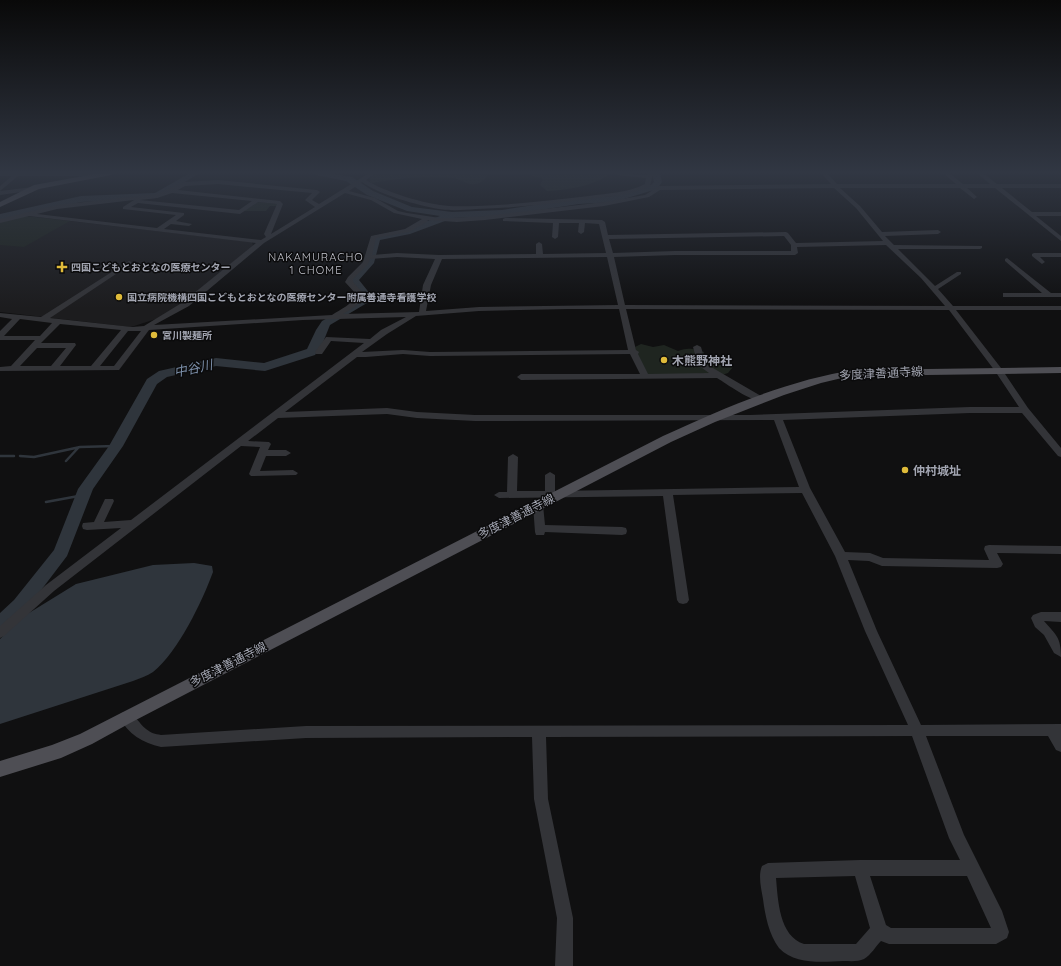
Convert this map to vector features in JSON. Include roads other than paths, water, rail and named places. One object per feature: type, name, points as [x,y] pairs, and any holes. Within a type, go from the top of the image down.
[{"type":"main road","name":"多度津善通寺線","points":[[0,769],[55,752],[86,739],[538,505],[556,494],[667,438],[762,399],[814,380],[855,372],[1061,370]]},
{"type":"street","points":[[58,218],[262,242]]},
{"type":"street","points":[[158,230],[176,218]]},
{"type":"street","points":[[270,238],[267,234],[274,218]]},
{"type":"street","points":[[0,369],[116,368],[149,325],[186,304],[262,242],[300,218]]},
{"type":"street","points":[[424,218],[440,220],[484,218]]},
{"type":"street","points":[[581,232],[584,218]]},
{"type":"street","points":[[867,218],[890,245],[951,308],[998,370],[1025,410],[1061,454]]},
{"type":"street","points":[[1035,218],[1061,239]]},
{"type":"street","points":[[332,317],[351,306],[360,297],[360,294],[349,282],[350,278],[366,264],[373,237],[407,230],[428,219]]},
{"type":"street","points":[[451,220],[470,222],[496,220],[602,222],[632,350],[635,352],[644,376]]},
{"type":"street","points":[[555,236],[556,221]]},
{"type":"street","points":[[171,222],[190,224]]},
{"type":"street","points":[[880,234],[938,232]]},
{"type":"street","points":[[368,257],[397,255],[439,257],[610,256],[675,253],[795,253],[794,245],[786,234],[624,235],[606,237]]},
{"type":"street","points":[[539,244],[540,256]]},
{"type":"street","points":[[794,245],[980,247]]},
{"type":"street","points":[[1042,262],[1034,255],[1061,255]]},
{"type":"street","points":[[422,314],[427,285],[439,257]]},
{"type":"street","points":[[1007,260],[1049,295]]},
{"type":"street","points":[[42,320],[129,263]]},
{"type":"street","points":[[934,289],[959,273]]},
{"type":"street","points":[[1006,295],[1060,296]]},
{"type":"street","points":[[0,315],[126,329],[146,329],[221,323],[422,314],[479,309],[1061,308]]},
{"type":"street","points":[[0,633],[50,588],[131,524],[277,415],[372,341],[408,317],[422,314]]},
{"type":"street","points":[[0,336],[18,317]]},
{"type":"street","points":[[13,369],[58,321]]},
{"type":"street","points":[[94,368],[126,329]]},
{"type":"street","points":[[0,336],[43,338]]},
{"type":"street","points":[[319,352],[329,339],[372,341]]},
{"type":"street","points":[[35,346],[72,345],[53,369]]},
{"type":"street","points":[[697,347],[702,365],[762,399]]},
{"type":"street","points":[[355,354],[366,355],[403,352],[430,354],[635,352]]},
{"type":"street","points":[[521,377],[674,377],[718,374]]},
{"type":"street","points":[[277,415],[387,412],[475,418],[778,418],[970,410],[1025,410]]},
{"type":"street","points":[[778,418],[806,490],[842,556],[871,631],[917,730],[957,838],[996,917],[1001,932],[996,936],[889,936],[880,930],[860,868]]},
{"type":"street","points":[[239,443],[266,444],[254,474],[293,474]]},
{"type":"street","points":[[262,453],[286,453]]},
{"type":"street","points":[[512,494],[517,468],[514,456]]},
{"type":"street","points":[[550,475],[556,494]]},
{"type":"street","points":[[499,495],[806,490]]},
{"type":"street","points":[[668,493],[683,600]]},
{"type":"street","points":[[109,501],[92,526],[131,524]]},
{"type":"street","points":[[538,505],[540,530],[585,526],[622,531]]},
{"type":"street","points":[[842,556],[870,557],[882,562],[997,564],[989,549],[1061,550]]},
{"type":"street","points":[[1061,617],[1041,616],[1037,618],[1039,624],[1048,632],[1058,650],[1061,652]]},
{"type":"street","points":[[126,717],[140,734],[148,739],[161,741],[306,732],[1056,730],[1061,746]]},
{"type":"street","points":[[540,731],[541,799],[565,918],[564,966]]},
{"type":"street","points":[[880,930],[860,952],[802,952],[784,940],[777,928],[771,910],[768,871],[811,868],[971,868]]},
{"type":"waterway","name":"中谷川","points":[[0,624],[20,605],[61,552],[86,489],[116,446],[152,382],[163,374],[216,362],[265,367],[311,352],[314,349],[321,330],[326,323],[367,300],[367,297],[353,280],[369,263],[376,238],[407,232],[442,218]]},
{"type":"waterway","points":[[20,456],[34,457],[80,447],[115,446]]},
{"type":"waterway","points":[[66,461],[78,448]]},
{"type":"waterway","points":[[0,456],[14,456]]},
{"type":"waterway","points":[[46,502],[84,495]]},
{"type":"place","name":"四国こどもとおとなの医療センター","points":[[62,267]]},
{"type":"place","name":"国立病院機構四国こどもとおとなの医療センター附属善通寺看護学校","points":[[119,297]]},
{"type":"place","name":"宮川製麺所","points":[[154,335]]},
{"type":"place","name":"木熊野神社","points":[[664,360]]},
{"type":"place","name":"仲村城址","points":[[905,470]]},
{"type":"district","name":"NAKAMURACHO 1 CHOME","points":[[316,263]]}]
